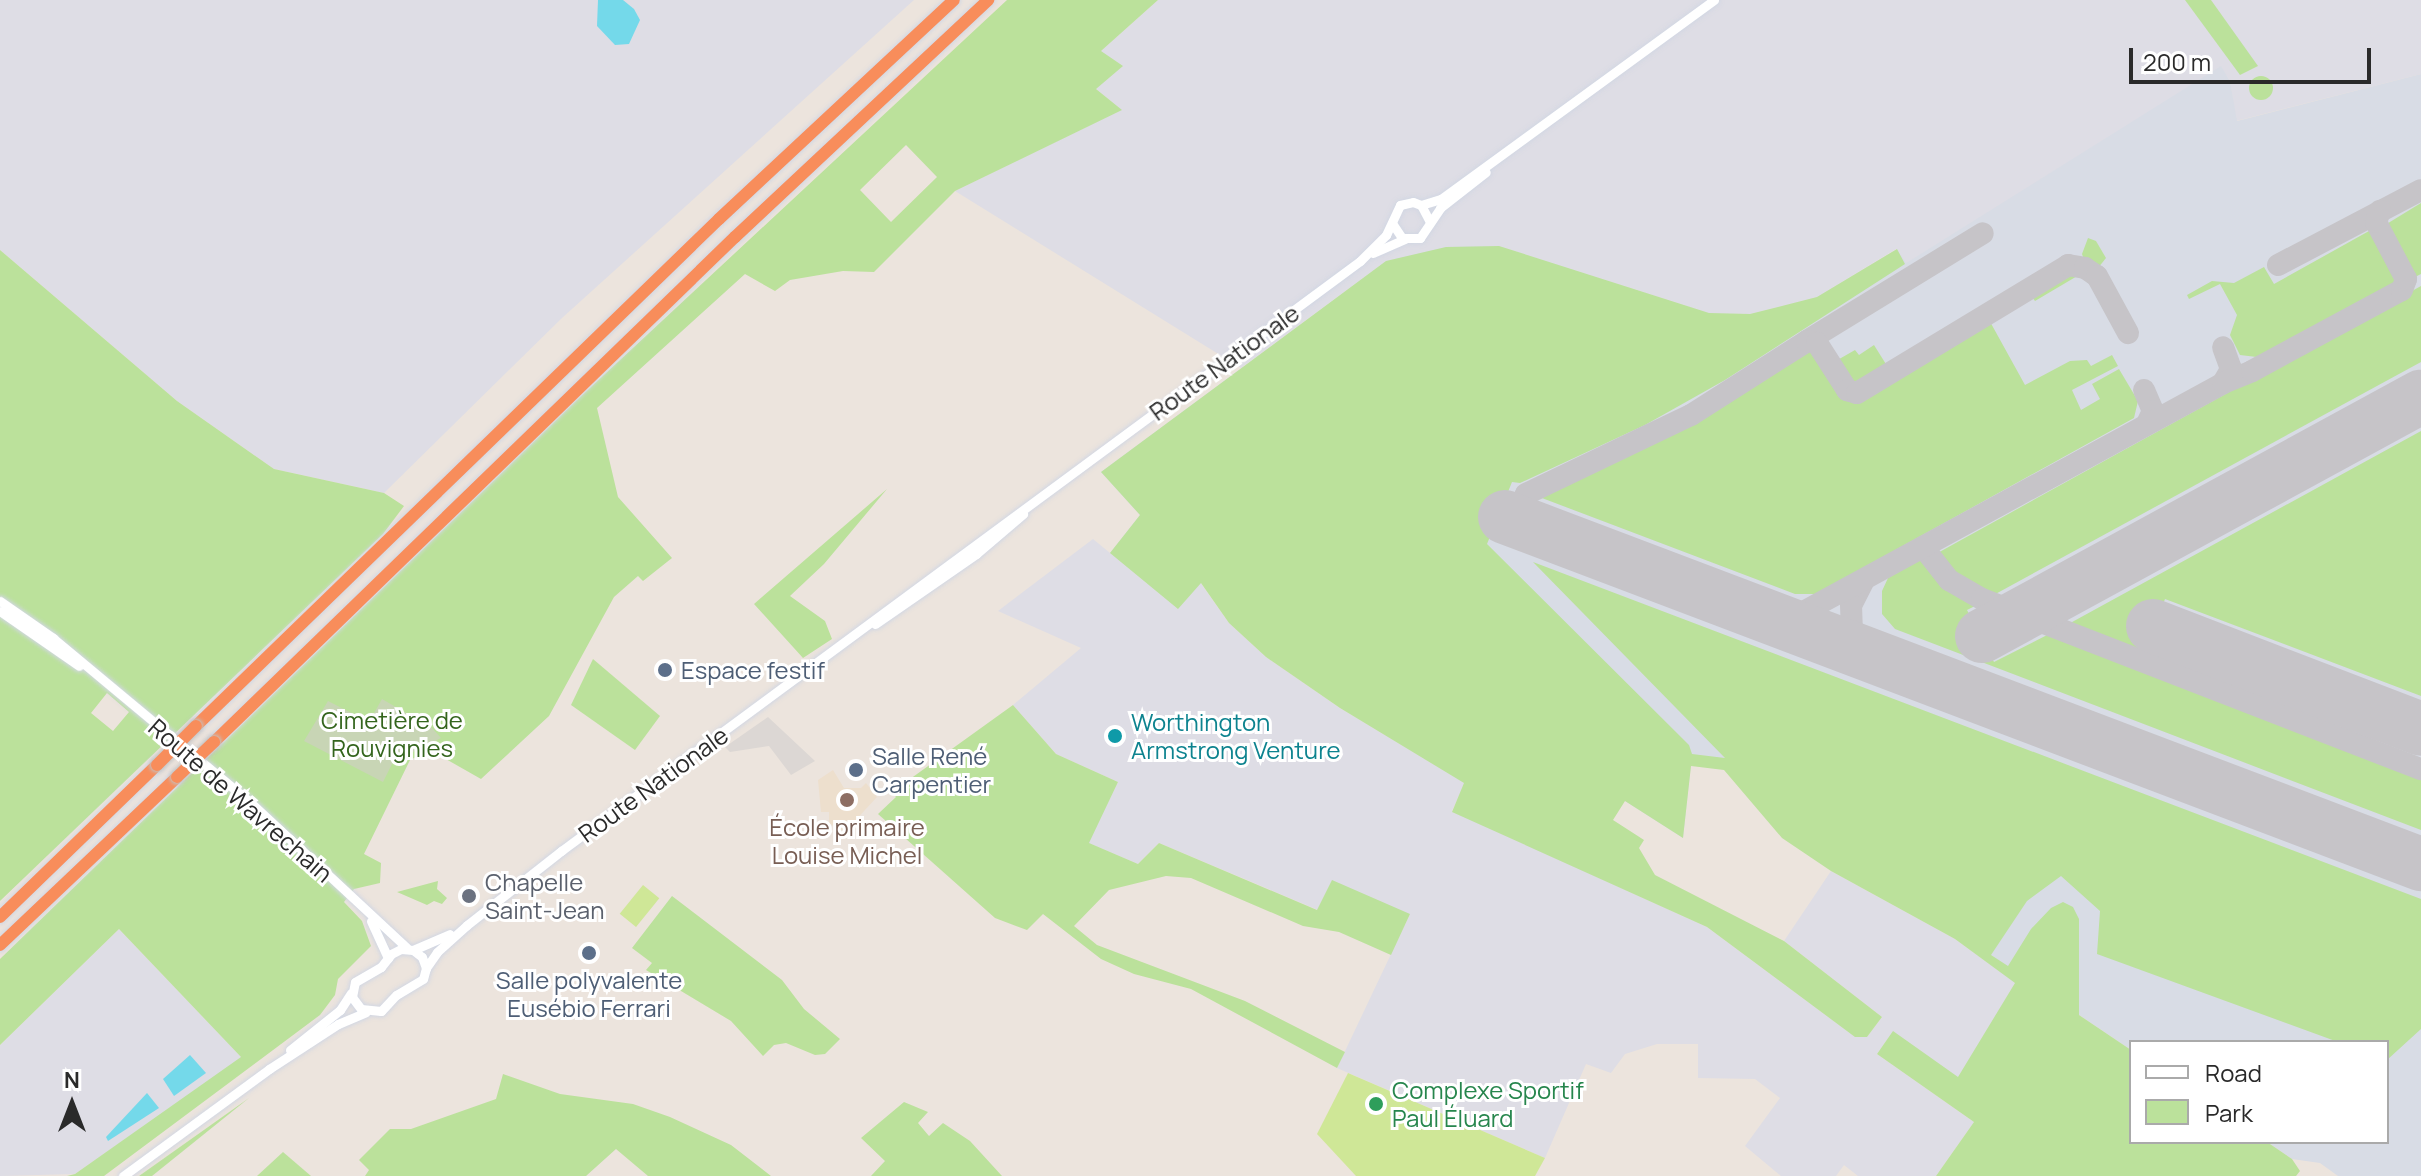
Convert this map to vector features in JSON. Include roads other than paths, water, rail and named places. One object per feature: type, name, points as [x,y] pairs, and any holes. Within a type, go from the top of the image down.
[{"type":"highway","points":[[0,917],[719,219],[954,0]]},
{"type":"highway","points":[[0,945],[214,742],[757,215],[988,0]]},
{"type":"main road","points":[[1405,239],[1396,233],[1392,223],[1393,214],[1400,205],[1413,202],[1421,205],[1441,199],[1714,0]]},
{"type":"main road","points":[[1360,261],[1405,239],[1420,238],[1442,207],[1530,136]]},
{"type":"main road","points":[[1421,205],[1430,222]]},
{"type":"main road","name":"Route Nationale","points":[[269,1069],[338,1024],[366,1012],[381,1011],[396,995],[417,986],[437,952],[467,925],[1360,261],[1392,223]]},
{"type":"main road","name":"Route de Wavrechain","points":[[0,601],[53,638],[276,825],[360,906],[422,957],[426,968]]},
{"type":"main road","name":"Route de Wavrechain","points":[[0,611],[120,697]]},
{"type":"main road","name":"Route de Wavrechain","points":[[360,906],[376,928],[388,958]]},
{"type":"main road","name":"Route Nationale","points":[[269,1069],[336,1013],[359,977],[379,969],[395,951],[433,944],[467,925]]},
{"type":"main road","points":[[352,991],[354,1003],[366,1012]]},
{"type":"main road","points":[[123,1176],[269,1069]]},
{"type":"water","points":[[598,0],[623,0],[634,9],[640,20],[629,44],[615,45],[597,26]]},
{"type":"water","points":[[190,1055],[206,1073],[174,1096],[163,1079]]},
{"type":"water","points":[[147,1093],[159,1108],[108,1141],[106,1137]]},
{"type":"place","name":"Espace festif","points":[[665,670]]},
{"type":"place","name":"Worthington Armstrong Venture","points":[[1115,736]]},
{"type":"place","name":"Salle René Carpentier","points":[[856,770]]},
{"type":"place","name":"École primaire Louise Michel","points":[[847,800]]},
{"type":"place","name":"Chapelle Saint-Jean","points":[[469,896]]},
{"type":"place","name":"Salle polyvalente Eusébio Ferrari","points":[[589,953]]},
{"type":"place","name":"Complexe Sportif Paul Éluard","points":[[1376,1104]]},
{"type":"park label","name":"Cimetière de Rouvignies","points":[[392,734]]}]
